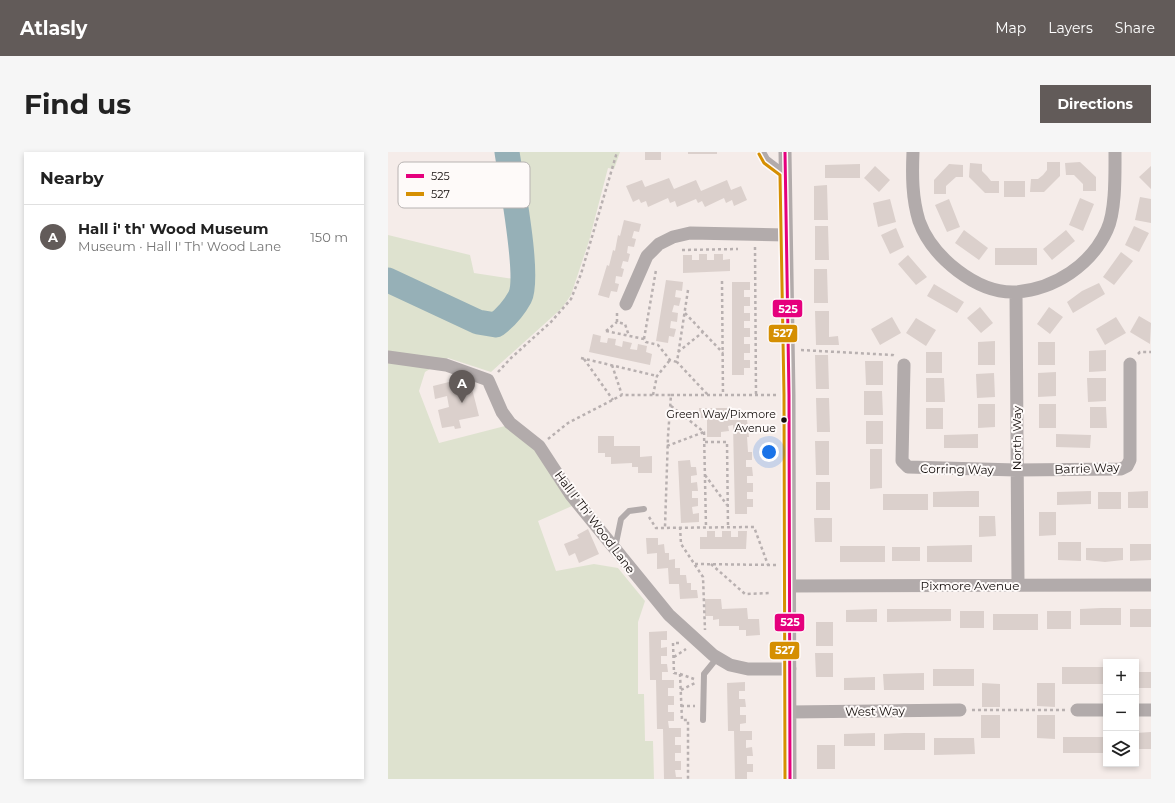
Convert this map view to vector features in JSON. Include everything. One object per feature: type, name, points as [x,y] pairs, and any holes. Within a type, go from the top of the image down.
[{"type":"street","points":[[785,152],[789,396],[790,779]]},
{"type":"street","points":[[913,152],[914,199],[920,222],[933,246],[952,267],[971,280],[995,289],[1016,292],[1048,285],[1075,271],[1095,251],[1108,229],[1115,184],[1115,152]]},
{"type":"street","points":[[626,304],[647,256],[659,244],[673,237],[690,233],[786,235]]},
{"type":"street","name":"North Way","points":[[1016,292],[1016,470],[1018,584]]},
{"type":"street","points":[[388,357],[446,365],[488,380]]},
{"type":"street","name":"Barrie Way","points":[[1016,470],[1121,469],[1127,466],[1130,460],[1130,364]]},
{"type":"street","name":"Corring Way","points":[[904,365],[902,461],[904,465],[908,467],[1016,470]]},
{"type":"street","name":"Hall I' Th' Wood Lane","points":[[488,380],[502,412],[510,423],[539,446],[571,495],[615,548],[642,585],[669,615],[700,645],[717,658],[730,665],[748,670],[790,669]]},
{"type":"street","name":"Pixmore Avenue","points":[[790,586],[1018,584],[1151,585]]},
{"type":"street","name":"West Way","points":[[790,712],[960,710]]},
{"type":"street","points":[[1077,710],[1103,710]]},
{"type":"street","points":[[1139,710],[1151,710]]},
{"type":"lane","points":[[763,152],[767,159],[785,173]]},
{"type":"lane","points":[[615,548],[622,519],[629,511],[644,510]]},
{"type":"lane","points":[[703,720],[704,674],[717,658]]},
{"type":"path","points":[[488,380],[552,322],[572,299],[581,274],[617,152]]},
{"type":"path","points":[[754,234],[756,395]]},
{"type":"path","points":[[748,249],[755,248]]},
{"type":"path","points":[[681,250],[741,249]]},
{"type":"path","points":[[644,339],[657,267]]},
{"type":"path","points":[[722,281],[723,395]]},
{"type":"path","points":[[676,362],[688,290]]},
{"type":"path","points":[[626,304],[618,304],[617,322],[606,331],[644,339],[646,342],[658,345],[670,360],[676,362],[708,395]]},
{"type":"path","points":[[684,313],[722,353]]},
{"type":"path","points":[[617,322],[625,324],[629,336]]},
{"type":"path","points":[[678,353],[703,332]]},
{"type":"path","points":[[788,349],[893,354],[904,365]]},
{"type":"path","points":[[613,400],[582,358],[657,376]]},
{"type":"path","points":[[653,395],[657,376],[670,360]]},
{"type":"path","points":[[612,365],[622,395]]},
{"type":"path","points":[[550,437],[568,423],[622,395],[789,396]]},
{"type":"path","points":[[665,527],[671,395]]},
{"type":"path","points":[[670,405],[704,432]]},
{"type":"path","points":[[704,432],[706,527]]},
{"type":"path","points":[[668,446],[704,432]]},
{"type":"path","points":[[704,442],[727,442],[728,527]]},
{"type":"path","points":[[705,475],[728,506]]},
{"type":"path","points":[[644,510],[656,528],[754,527],[768,565]]},
{"type":"path","points":[[680,527],[681,544],[703,577],[700,645]]},
{"type":"path","points":[[695,564],[790,565]]},
{"type":"path","points":[[711,564],[744,594],[770,593]]},
{"type":"path","points":[[681,690],[698,681],[674,673],[673,643],[700,645]]},
{"type":"path","points":[[673,657],[700,645]]},
{"type":"path","points":[[680,674],[682,720],[688,720],[688,779]]},
{"type":"path","points":[[960,710],[1077,710]]},
{"type":"green space","points":[[519,152],[620,152],[614,169],[608,168],[589,241],[571,295],[562,308],[491,372],[448,358],[425,372],[419,391],[439,443],[505,426],[536,450],[572,506],[538,521],[556,571],[594,564],[618,568],[645,601],[638,622],[638,694],[644,694],[645,741],[653,741],[654,779],[388,779],[388,235],[470,255],[474,273],[514,279],[530,291],[535,281],[528,246],[530,162],[521,162]]},
{"type":"building","points":[[645,152],[661,152],[661,160],[645,160]]},
{"type":"building","points":[[688,152],[717,152],[717,154],[688,154]]},
{"type":"building","points":[[1047,162],[1060,162],[1060,176],[1044,192],[1030,192],[1031,179],[1038,179],[1043,175],[1047,170]]},
{"type":"building","points":[[1080,162],[1096,177],[1096,191],[1083,191],[1083,184],[1074,175],[1066,175],[1065,163]]},
{"type":"building","points":[[970,163],[982,164],[982,171],[991,181],[999,181],[999,193],[985,193],[969,177]]},
{"type":"building","points":[[860,164],[860,178],[825,178],[825,165]]},
{"type":"building","points":[[949,164],[963,165],[963,177],[956,177],[946,186],[946,194],[934,194],[934,180]]},
{"type":"building","points":[[875,166],[890,180],[879,192],[864,178]]},
{"type":"building","points":[[1151,166],[1151,189],[1139,177]]},
{"type":"building","points":[[669,178],[674,189],[696,180],[701,191],[727,180],[731,190],[741,186],[747,200],[734,206],[732,200],[726,203],[724,198],[705,207],[702,201],[698,203],[696,199],[677,207],[675,201],[670,203],[668,198],[648,207],[646,201],[641,203],[639,199],[633,202],[626,186],[642,180],[645,187]]},
{"type":"building","points":[[1004,181],[1025,181],[1025,197],[1004,197]]},
{"type":"building","points":[[827,185],[828,220],[814,220],[814,186]]},
{"type":"building","points":[[1140,197],[1151,199],[1151,223],[1135,220]]},
{"type":"building","points":[[1080,198],[1094,204],[1083,231],[1069,225]]},
{"type":"building","points":[[890,199],[896,222],[878,227],[873,203]]},
{"type":"building","points":[[949,199],[960,227],[947,232],[935,205]]},
{"type":"building","points":[[624,220],[641,224],[639,232],[634,231],[632,238],[636,239],[634,247],[628,246],[627,253],[630,254],[628,262],[623,261],[621,268],[624,269],[622,277],[616,276],[615,283],[619,284],[617,292],[611,291],[609,298],[598,295],[607,265],[609,266],[613,250],[615,251],[618,235],[620,236]]},
{"type":"building","points":[[815,226],[828,226],[829,260],[815,260]]},
{"type":"building","points":[[1134,226],[1149,233],[1139,252],[1125,245]]},
{"type":"building","points":[[896,228],[904,247],[890,254],[881,235]]},
{"type":"building","points":[[964,230],[988,248],[979,260],[955,243]]},
{"type":"building","points":[[1066,230],[1075,241],[1052,260],[1043,249]]},
{"type":"building","points":[[995,248],[1037,248],[1037,265],[995,265]]},
{"type":"building","points":[[1121,252],[1133,261],[1114,285],[1103,277]]},
{"type":"building","points":[[699,254],[707,254],[707,260],[714,260],[714,254],[723,254],[723,260],[730,259],[730,271],[683,273],[683,255],[692,255],[692,260],[699,260]]},
{"type":"building","points":[[908,255],[927,277],[916,285],[898,264]]},
{"type":"building","points":[[814,269],[827,269],[828,303],[814,303]]},
{"type":"building","points":[[666,280],[683,282],[682,291],[676,290],[675,297],[681,298],[679,306],[674,305],[672,312],[678,313],[677,322],[671,321],[670,328],[676,329],[674,337],[669,336],[668,343],[656,341]]},
{"type":"building","points":[[732,282],[750,282],[750,290],[744,290],[744,297],[750,297],[750,306],[744,306],[744,313],[750,313],[750,321],[744,321],[744,328],[750,328],[750,337],[744,337],[744,344],[750,344],[750,353],[744,353],[744,360],[750,360],[750,368],[744,368],[744,375],[732,375]]},
{"type":"building","points":[[1099,283],[1105,294],[1073,313],[1067,302],[1082,291]]},
{"type":"building","points":[[934,284],[964,302],[957,313],[927,296]]},
{"type":"building","points":[[980,307],[993,323],[981,333],[967,318]]},
{"type":"building","points":[[1049,307],[1063,317],[1050,334],[1037,324]]},
{"type":"building","points":[[815,311],[829,311],[829,337],[838,336],[839,345],[816,345]]},
{"type":"building","points":[[1139,316],[1151,323],[1150,344],[1130,332]]},
{"type":"building","points":[[892,317],[901,333],[880,345],[871,329]]},
{"type":"building","points":[[1116,317],[1126,333],[1105,345],[1096,329]]},
{"type":"building","points":[[916,318],[936,330],[926,346],[906,333]]},
{"type":"building","points":[[593,334],[601,336],[600,342],[607,343],[608,338],[616,339],[615,345],[622,347],[623,341],[632,343],[630,349],[637,350],[638,344],[647,346],[646,352],[652,354],[650,365],[589,352]]},
{"type":"building","points":[[995,341],[995,365],[978,365],[978,342]]},
{"type":"building","points":[[1038,342],[1055,342],[1055,365],[1038,365]]},
{"type":"building","points":[[1106,350],[1106,371],[1089,372],[1089,351]]},
{"type":"building","points":[[926,352],[942,352],[942,373],[926,373]]},
{"type":"building","points":[[815,355],[828,355],[829,389],[816,389]]},
{"type":"building","points":[[865,361],[883,361],[883,385],[866,385]]},
{"type":"building","points":[[1056,372],[1056,396],[1038,397],[1038,373]]},
{"type":"building","points":[[994,373],[995,397],[977,398],[976,374]]},
{"type":"building","points":[[469,377],[479,416],[459,420],[461,428],[455,429],[454,426],[442,428],[438,410],[449,407],[447,396],[435,399],[433,386]]},
{"type":"building","points":[[926,378],[944,378],[945,402],[926,402]]},
{"type":"building","points":[[1087,378],[1106,378],[1106,401],[1088,402]]},
{"type":"building","points":[[864,391],[882,391],[883,415],[864,415]]},
{"type":"building","points":[[816,398],[829,398],[830,432],[817,432]]},
{"type":"building","points":[[978,404],[995,404],[995,427],[978,428]]},
{"type":"building","points":[[1039,404],[1056,404],[1056,428],[1039,428]]},
{"type":"building","points":[[1090,407],[1106,407],[1107,428],[1090,428]]},
{"type":"building","points":[[699,408],[728,408],[728,417],[733,417],[733,420],[747,420],[749,437],[747,437],[748,452],[752,452],[752,460],[746,460],[746,467],[752,467],[753,476],[747,476],[747,483],[753,483],[753,492],[747,492],[747,499],[753,499],[753,507],[747,507],[747,514],[735,514],[733,425],[728,426],[729,431],[721,432],[721,437],[707,437],[707,418],[699,418]]},
{"type":"building","points":[[926,408],[943,408],[943,429],[926,429]]},
{"type":"building","points":[[866,421],[883,421],[883,444],[866,444]]},
{"type":"building","points":[[978,434],[978,448],[944,448],[944,435]]},
{"type":"building","points":[[1056,434],[1091,435],[1090,448],[1056,447]]},
{"type":"building","points":[[598,436],[614,436],[614,446],[640,446],[640,457],[652,456],[652,473],[638,473],[638,467],[632,467],[632,463],[611,464],[611,457],[605,457],[605,453],[598,453]]},
{"type":"building","points":[[815,441],[829,441],[829,475],[816,475]]},
{"type":"building","points":[[870,449],[882,449],[882,488],[870,489]]},
{"type":"building","points":[[690,460],[691,467],[696,467],[697,475],[691,476],[691,483],[697,482],[698,491],[692,491],[692,498],[698,498],[698,506],[692,507],[693,514],[699,513],[699,522],[681,523],[678,461]]},
{"type":"building","points":[[816,482],[830,482],[830,510],[816,510]]},
{"type":"building","points":[[979,491],[979,507],[933,507],[933,492]]},
{"type":"building","points":[[1091,491],[1091,504],[1057,505],[1057,492]]},
{"type":"building","points":[[1148,491],[1148,508],[1128,508],[1128,492]]},
{"type":"building","points":[[1098,492],[1121,492],[1121,509],[1098,509]]},
{"type":"building","points":[[883,494],[928,494],[928,510],[883,510]]},
{"type":"building","points":[[1039,512],[1056,512],[1056,535],[1039,536]]},
{"type":"building","points":[[979,516],[995,516],[996,536],[979,537]]},
{"type":"building","points":[[814,518],[832,518],[832,542],[815,542]]},
{"type":"building","points":[[588,529],[599,554],[579,563],[575,553],[569,556],[564,544],[579,538],[577,535]]},
{"type":"building","points":[[707,531],[715,531],[715,537],[722,537],[722,531],[731,531],[731,537],[738,537],[738,531],[747,531],[746,549],[700,549],[700,537],[707,537]]},
{"type":"building","points":[[646,538],[658,538],[658,545],[664,544],[665,553],[669,553],[669,560],[675,559],[675,568],[680,568],[680,575],[686,575],[687,583],[691,583],[691,590],[697,590],[698,598],[680,599],[679,584],[669,584],[668,568],[657,569],[657,553],[647,554]]},
{"type":"building","points":[[1058,542],[1081,542],[1081,561],[1058,560]]},
{"type":"building","points":[[1130,544],[1151,544],[1151,560],[1130,561]]},
{"type":"building","points":[[972,545],[972,562],[927,562],[927,546]]},
{"type":"building","points":[[840,546],[885,546],[885,562],[840,562]]},
{"type":"building","points":[[892,547],[920,547],[920,561],[892,561]]},
{"type":"building","points":[[1086,548],[1123,548],[1123,560],[1105,562],[1086,560]]},
{"type":"building","points":[[705,599],[721,599],[722,609],[747,608],[748,619],[759,619],[760,635],[746,636],[746,630],[739,630],[739,626],[719,626],[719,619],[713,620],[713,616],[705,616]]},
{"type":"building","points":[[1121,608],[1121,625],[1080,625],[1080,609]]},
{"type":"building","points":[[877,609],[877,622],[846,622],[846,610]]},
{"type":"building","points":[[887,609],[951,609],[951,621],[887,622]]},
{"type":"building","points":[[1130,609],[1151,609],[1151,627],[1130,627]]},
{"type":"building","points":[[960,611],[984,611],[984,628],[960,628]]},
{"type":"building","points":[[1047,611],[1071,611],[1071,629],[1047,629]]},
{"type":"building","points":[[993,614],[1038,614],[1038,630],[993,630]]},
{"type":"building","points":[[816,622],[833,622],[833,646],[816,646]]},
{"type":"building","points":[[667,631],[667,640],[661,640],[661,648],[667,647],[667,656],[661,656],[661,664],[667,664],[668,672],[662,672],[662,680],[674,680],[674,688],[668,688],[668,696],[674,696],[674,705],[668,705],[668,712],[674,712],[674,721],[668,721],[669,728],[681,728],[681,737],[675,737],[675,745],[681,745],[681,753],[675,753],[675,761],[681,761],[681,770],[675,770],[676,777],[682,777],[682,779],[664,779],[663,729],[657,729],[656,680],[650,680],[649,632]]},
{"type":"building","points":[[815,653],[833,653],[833,677],[816,677]]},
{"type":"building","points":[[1062,667],[1103,667],[1103,684],[1062,684]]},
{"type":"building","points":[[933,669],[974,669],[974,686],[933,686]]},
{"type":"building","points":[[1139,672],[1151,672],[1151,688],[1139,688]]},
{"type":"building","points":[[924,673],[924,690],[884,690],[883,674]]},
{"type":"building","points":[[875,677],[875,690],[844,690],[844,678]]},
{"type":"building","points":[[745,682],[745,691],[739,691],[739,699],[745,699],[746,707],[740,707],[740,715],[746,715],[746,723],[740,724],[740,731],[752,731],[752,740],[746,740],[746,748],[752,747],[753,756],[747,756],[747,764],[753,764],[753,772],[747,772],[747,779],[735,779],[734,731],[728,731],[727,683]]},
{"type":"building","points":[[982,683],[1000,684],[1000,707],[982,707]]},
{"type":"building","points":[[1037,683],[1055,683],[1055,707],[1037,706]]},
{"type":"building","points":[[981,715],[1000,715],[1000,738],[981,738]]},
{"type":"building","points":[[1037,715],[1055,715],[1055,739],[1037,738]]},
{"type":"building","points":[[1151,732],[1151,749],[1139,749],[1139,733]]},
{"type":"building","points":[[875,733],[875,746],[844,746],[844,734]]},
{"type":"building","points":[[925,733],[925,750],[884,750],[884,734]]},
{"type":"building","points":[[1063,737],[1103,737],[1103,753],[1063,753]]},
{"type":"building","points":[[934,738],[974,738],[975,754],[934,755]]},
{"type":"building","points":[[817,745],[835,745],[835,769],[817,769]]},
{"type":"waterway","points":[[507,152],[509,162]]},
{"type":"waterway","points":[[388,280],[478,322],[496,325],[515,305],[520,297],[522,286],[523,269],[516,208]]},
{"type":"transit line","name":"525","points":[[785,152],[789,395],[790,779]]},
{"type":"transit line","name":"527","points":[[759,154],[764,163],[780,175],[784,395],[785,779]]},
{"type":"place","name":"Hall i' th' Wood Museum","points":[[462,403]]},
{"type":"place","name":"Green Way/Pixmore Avenue","points":[[784,420]]}]
